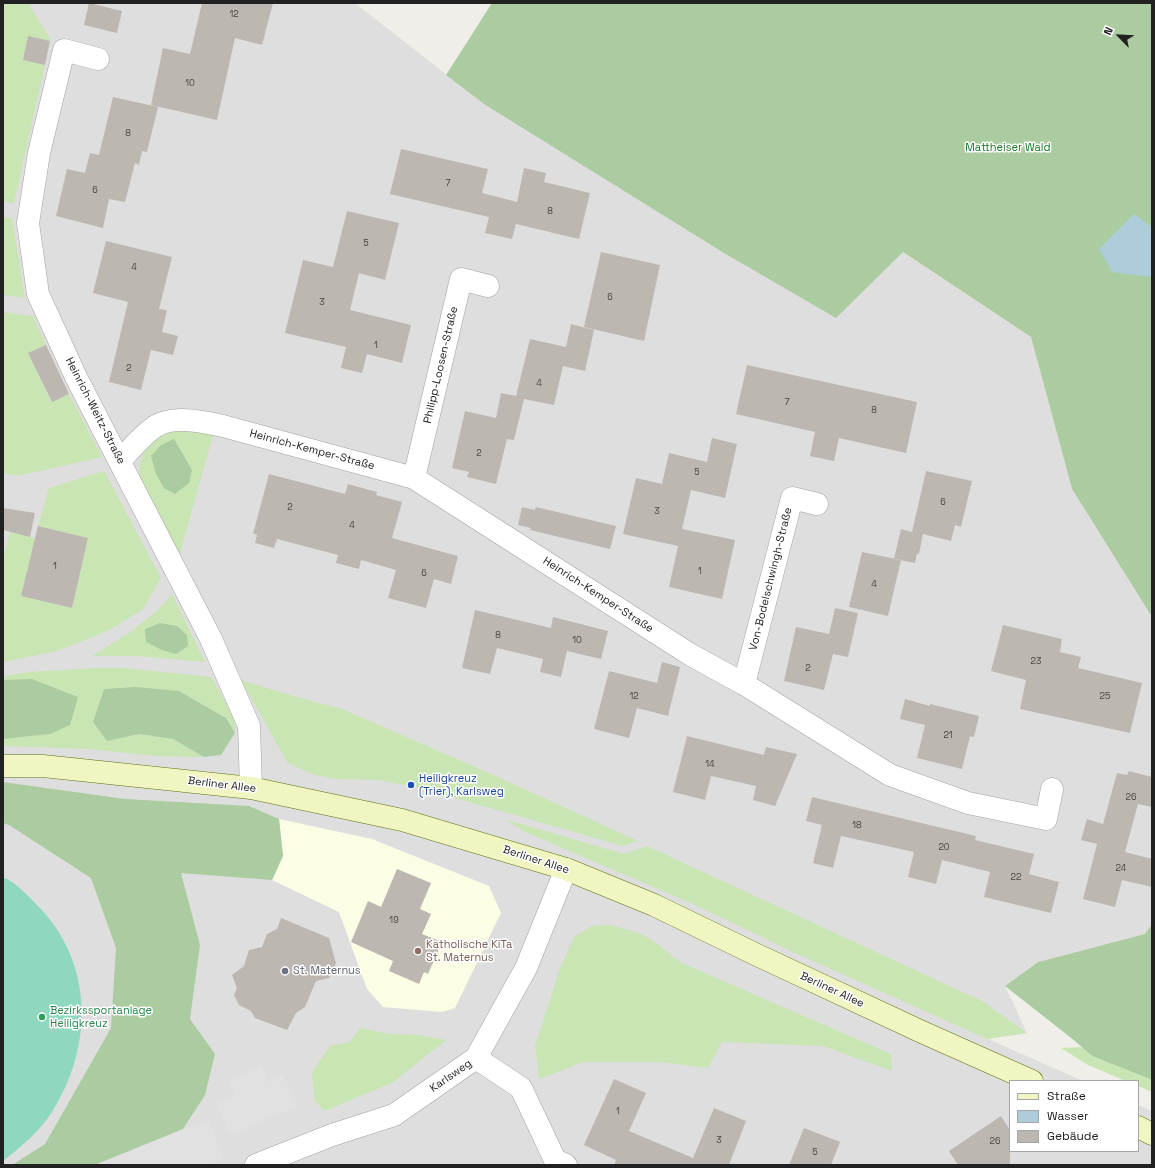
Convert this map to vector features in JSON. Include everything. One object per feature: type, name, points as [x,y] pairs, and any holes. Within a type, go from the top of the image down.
[{"type":"street","name":"Heinrich-Weitz-Straße","points":[[98,59],[64,50],[39,153],[28,223],[38,294],[76,377],[211,640],[249,726],[251,788]]},
{"type":"street","name":"Philipp-Loosen-Straße","points":[[414,478],[461,279],[488,286]]},
{"type":"street","name":"Heinrich-Kemper-Straße","points":[[120,461],[157,425],[177,420],[216,425],[414,478],[691,655],[744,684],[890,775],[968,803],[1046,819],[1052,789]]},
{"type":"street","name":"Von-Bodelschwingh-Straße","points":[[744,684],[792,498],[817,504]]},
{"type":"street","name":"Berliner Allee","points":[[3,766],[44,766],[251,788],[402,820],[566,869],[654,905],[922,1032],[1030,1080]]},
{"type":"street","name":"Karlsweg","points":[[256,1165],[332,1136],[394,1115],[476,1058],[526,968],[566,869]]},
{"type":"street","points":[[476,1058],[521,1088],[555,1160],[566,1165]]},
{"type":"street","points":[[1139,1128],[1152,1134]]},
{"type":"shaded area","points":[[3,3],[355,3],[484,104],[903,252],[1031,337],[1072,489],[1152,617],[1152,924],[1145,934],[1038,962],[1005,986],[1027,1033],[988,1039],[1081,1080],[1009,1080],[1009,1152],[1139,1152],[1139,1105],[1152,1111],[1152,1165],[3,1165]]},
{"type":"shaded area","name":"Katholische KiTa St. Maternus","points":[[279,819],[372,839],[489,886],[501,913],[455,1008],[442,1012],[383,1007],[367,989],[339,912],[272,880],[283,856]]},
{"type":"shaded area","points":[[261,1065],[269,1082],[284,1076],[298,1106],[230,1135],[217,1104],[235,1097],[228,1080]]},
{"type":"shaded area","points":[[209,1119],[223,1158],[203,1165],[95,1165]]},
{"type":"green space","points":[[3,3],[28,3],[50,41],[28,37],[23,60],[45,65],[14,203],[3,202]]},
{"type":"green space","name":"Mattheiser Wald","points":[[492,3],[1152,3],[1152,617],[1072,489],[1031,337],[903,252],[836,318],[724,253],[484,104],[446,75]]},
{"type":"green space","points":[[3,217],[12,218],[25,298],[3,295]]},
{"type":"green space","points":[[3,312],[33,316],[46,345],[28,353],[51,402],[69,394],[102,457],[18,476],[3,473]]},
{"type":"green space","points":[[184,427],[213,435],[179,557],[139,483],[140,460],[151,441],[173,429]]},
{"type":"green space","points":[[174,439],[192,470],[189,483],[175,494],[164,488],[156,474],[151,456],[161,445]]},
{"type":"green space","points":[[104,471],[161,578],[143,609],[110,630],[57,651],[3,662],[3,559],[10,532],[35,538],[21,596],[72,608],[88,538],[38,526],[49,488]]},
{"type":"green space","points":[[172,594],[205,662],[137,656],[92,656],[132,631],[159,609]]},
{"type":"green space","points":[[160,623],[177,626],[187,635],[188,646],[176,654],[162,650],[146,642],[145,629]]},
{"type":"green space","points":[[93,668],[125,668],[211,677],[235,719],[235,733],[226,718],[179,691],[107,741],[139,734],[173,739],[204,757],[153,756],[90,749],[3,746],[3,676],[30,672]]},
{"type":"green space","points":[[32,679],[78,697],[70,725],[50,734],[3,739],[3,680]]},
{"type":"green space","points":[[241,680],[342,709],[489,773],[638,841],[623,846],[420,788],[378,780],[335,779],[311,774],[287,762]]},
{"type":"green space","points":[[136,687],[179,691],[226,718],[235,733],[221,755],[204,757],[173,739],[139,734],[107,741],[93,722],[104,689]]},
{"type":"green space","points":[[3,782],[125,799],[249,806],[279,819],[283,856],[272,880],[181,873],[200,945],[190,1019],[215,1054],[205,1095],[183,1129],[95,1165],[12,1165],[45,1144],[111,1028],[116,948],[91,878],[9,825],[3,823]]},
{"type":"green space","points":[[504,819],[624,854],[647,846],[982,1001],[1027,1033],[987,1039],[793,952],[693,904],[525,832]]},
{"type":"green space","name":"Bezirkssportanlage Heiligkreuz","points":[[3,877],[27,895],[58,930],[70,955],[78,980],[82,1007],[80,1034],[75,1061],[65,1087],[52,1112],[36,1133],[3,1161]]},
{"type":"green space","points":[[1152,924],[1152,1080],[1092,1056],[1005,986],[1038,962],[1145,934]]},
{"type":"green space","points":[[609,925],[643,935],[682,963],[891,1054],[892,1071],[823,1046],[722,1042],[708,1068],[659,1062],[584,1062],[539,1079],[535,1046],[559,971],[574,937],[592,926]]},
{"type":"green space","points":[[360,1028],[389,1034],[420,1035],[446,1040],[392,1083],[324,1111],[314,1099],[312,1072],[330,1046],[350,1042]]},
{"type":"green space","points":[[1082,1047],[1092,1056],[1152,1080],[1152,1092],[1139,1086],[1139,1080],[1124,1080],[1088,1065],[1061,1048]]},
{"type":"water","points":[[1134,214],[1152,227],[1152,277],[1112,272],[1099,249]]},
{"type":"building","points":[[89,3],[122,11],[117,33],[84,25]]},
{"type":"building","points":[[202,3],[273,3],[262,45],[235,38],[217,120],[151,105],[163,48],[190,54]]},
{"type":"building","points":[[28,36],[50,41],[45,65],[23,60]]},
{"type":"building","points":[[113,97],[158,107],[147,152],[142,151],[139,165],[135,163],[125,202],[109,199],[103,228],[56,216],[67,169],[85,173],[90,153],[99,155]]},
{"type":"building","points":[[401,149],[488,169],[482,193],[517,202],[524,168],[546,173],[544,182],[590,193],[579,239],[516,224],[512,239],[485,233],[489,217],[390,194]]},
{"type":"building","points":[[347,211],[399,223],[385,280],[359,273],[350,310],[411,325],[402,363],[367,354],[362,373],[341,368],[346,347],[285,333],[303,260],[333,267]]},
{"type":"building","points":[[106,241],[172,257],[159,309],[167,310],[162,332],[178,336],[173,355],[151,350],[141,390],[109,382],[128,302],[93,293]]},
{"type":"building","points":[[601,252],[660,265],[644,341],[584,327]]},
{"type":"building","points":[[571,324],[594,330],[585,371],[563,366],[554,405],[524,399],[514,440],[507,439],[496,484],[467,477],[469,472],[452,468],[465,411],[496,418],[501,393],[516,396],[530,339],[566,347]]},
{"type":"building","points":[[46,345],[69,394],[52,402],[28,353]]},
{"type":"building","points":[[747,365],[917,402],[906,453],[839,438],[834,461],[810,456],[815,432],[736,414]]},
{"type":"building","points":[[712,438],[737,444],[725,498],[691,490],[682,529],[735,540],[722,599],[669,587],[678,546],[623,534],[636,478],[662,484],[669,453],[707,462]]},
{"type":"building","points":[[926,471],[972,481],[961,527],[955,525],[951,541],[923,534],[919,554],[917,553],[915,563],[894,559],[901,529],[912,532]]},
{"type":"building","points":[[269,474],[345,494],[348,484],[377,492],[376,495],[402,502],[392,538],[458,556],[451,584],[434,579],[426,608],[388,598],[396,570],[361,560],[359,569],[336,563],[338,555],[277,539],[274,548],[255,543],[257,534],[253,534]]},
{"type":"building","points":[[522,507],[535,510],[536,507],[616,526],[610,549],[530,530],[531,528],[518,525]]},
{"type":"building","points":[[3,508],[35,513],[30,537],[3,530]]},
{"type":"building","points":[[38,526],[88,538],[72,608],[21,596]]},
{"type":"building","points":[[862,552],[901,560],[888,616],[849,607]]},
{"type":"building","points":[[835,608],[858,613],[848,657],[833,654],[824,690],[784,681],[796,627],[829,634]]},
{"type":"building","points":[[475,610],[551,628],[553,617],[608,631],[601,659],[567,651],[561,677],[540,672],[543,659],[497,648],[490,674],[462,668]]},
{"type":"building","points":[[1003,625],[1062,639],[1060,652],[1081,657],[1078,668],[1142,683],[1130,733],[1020,709],[1026,680],[991,671]]},
{"type":"building","points":[[662,662],[680,667],[668,716],[637,708],[629,738],[594,729],[609,671],[657,683]]},
{"type":"building","points":[[905,699],[930,706],[930,704],[979,716],[974,737],[970,736],[962,769],[917,758],[925,725],[900,719]]},
{"type":"building","points":[[687,736],[764,755],[766,747],[797,754],[775,806],[753,800],[756,786],[711,776],[705,800],[673,792]]},
{"type":"building","points":[[1129,771],[1152,777],[1152,807],[1138,804],[1125,852],[1152,859],[1152,887],[1122,880],[1115,907],[1083,899],[1097,844],[1081,840],[1087,819],[1103,824],[1117,773],[1127,775]]},
{"type":"building","points":[[812,797],[976,836],[975,840],[1034,854],[1029,874],[1059,882],[1051,913],[984,897],[990,872],[942,860],[936,884],[908,877],[914,852],[841,836],[833,868],[813,863],[822,825],[806,821]]},
{"type":"building","points":[[397,869],[431,883],[420,909],[431,914],[422,934],[442,942],[428,974],[424,972],[419,984],[389,971],[393,961],[351,942],[368,901],[381,907]]},
{"type":"building","name":"St. Maternus","points":[[281,918],[329,938],[336,963],[329,978],[316,981],[305,1007],[296,1013],[287,1030],[255,1018],[251,1011],[239,1005],[234,995],[237,988],[232,975],[244,966],[249,950],[262,947],[267,934],[277,929]]},
{"type":"building","points":[[614,1079],[646,1093],[629,1131],[693,1158],[714,1108],[746,1121],[729,1165],[614,1165],[616,1160],[584,1145]]},
{"type":"building","points":[[1001,1116],[1009,1128],[1010,1165],[958,1165],[949,1151]]},
{"type":"building","points":[[804,1128],[840,1142],[831,1165],[789,1165]]},
{"type":"place","name":"Heiligkreuz (Trier), Karlsweg","points":[[411,785]]},
{"type":"place","name":"Katholische KiTa St. Maternus","points":[[418,951]]},
{"type":"place","name":"St. Maternus","points":[[285,971]]},
{"type":"place","name":"Bezirkssportanlage Heiligkreuz","points":[[42,1017]]}]
